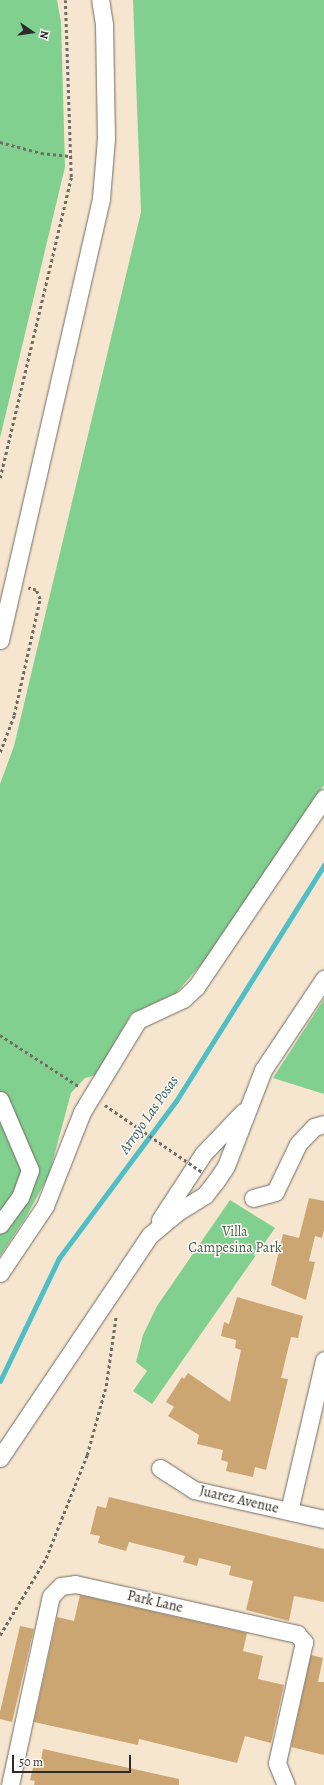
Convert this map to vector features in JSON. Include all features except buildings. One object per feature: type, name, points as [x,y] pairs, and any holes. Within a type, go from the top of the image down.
[{"type":"street","points":[[0,640],[101,198],[106,139],[104,24],[100,0]]},
{"type":"street","points":[[0,1273],[51,1196],[63,1156],[98,1100],[138,1020],[183,999],[196,987],[324,798]]},
{"type":"street","points":[[150,1235],[176,1213],[205,1195],[216,1181],[226,1166],[263,1070],[324,979]]},
{"type":"street","points":[[0,1100],[30,1170],[20,1196],[0,1225]]},
{"type":"street","points":[[0,1458],[203,1154],[249,1106]]},
{"type":"street","points":[[253,1198],[275,1192],[298,1144],[314,1127],[324,1124]]},
{"type":"street","points":[[289,1511],[324,1360]]},
{"type":"street","name":"Juarez Avenue","points":[[160,1468],[194,1490],[324,1520]]},
{"type":"street","name":"Park Lane","points":[[10,1785],[51,1596],[61,1586],[75,1584],[297,1634],[304,1642],[277,1763],[286,1785]]},
{"type":"path","points":[[0,478],[71,177],[72,156],[65,0]]},
{"type":"path","points":[[0,142],[40,153],[72,156]]},
{"type":"path","points":[[0,752],[14,715],[40,599],[36,590],[13,584]]},
{"type":"path","points":[[0,1035],[98,1100],[202,1172]]},
{"type":"path","points":[[0,1635],[46,1558],[87,1455],[106,1386],[117,1308]]},
{"type":"green space","points":[[0,0],[57,0],[61,22],[65,167],[0,438]]},
{"type":"green space","points":[[133,0],[324,0],[324,785],[207,958],[176,993],[131,1014],[97,1075],[85,1078],[71,1093],[49,1175],[26,1217],[0,1256],[0,784],[14,746],[141,212]]},
{"type":"green space","points":[[324,999],[324,1094],[273,1078]]},
{"type":"green space","name":"Villa Campesina Park","points":[[230,1200],[275,1228],[152,1404],[133,1391],[147,1371],[136,1362],[143,1335],[157,1306]]},
{"type":"waterway","name":"Arroyo Las Posas","points":[[0,1381],[59,1258],[176,1101],[324,865]]}]
